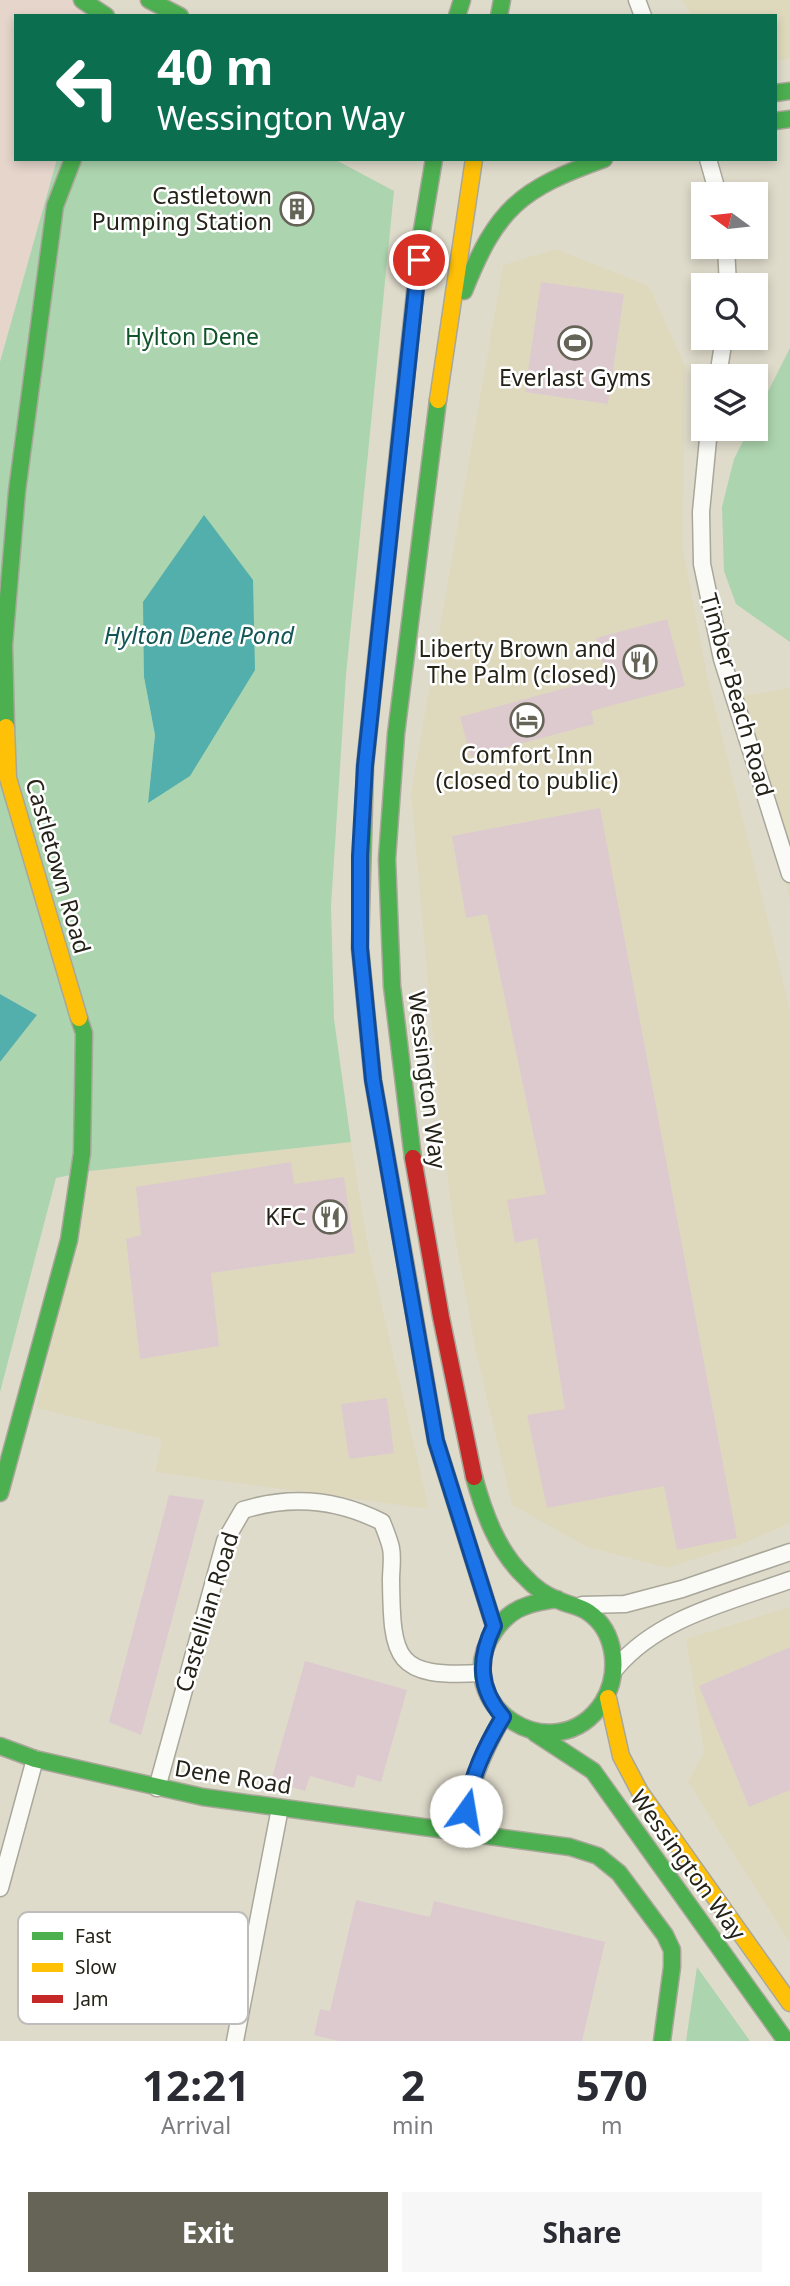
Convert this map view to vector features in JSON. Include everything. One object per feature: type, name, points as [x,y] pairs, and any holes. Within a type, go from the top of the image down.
[{"type":"main road","points":[[82,0],[103,14]]},
{"type":"main road","points":[[150,6],[174,14]]},
{"type":"main road","name":"Castletown Road","points":[[0,1493],[69,1240],[82,1153],[84,1034],[43,904],[8,778],[4,645],[17,492],[55,205],[72,161]]},
{"type":"main road","points":[[434,161],[421,236],[367,752],[360,856],[360,948],[373,1080],[436,1441],[494,1626],[483,1648],[481,1673],[492,1704],[503,1717]]},
{"type":"main road","name":"Wessington Way","points":[[474,161],[445,343],[393,782],[387,899],[396,1040],[424,1230],[467,1450],[491,1525],[508,1558],[529,1582],[556,1599],[576,1605],[593,1615],[609,1637],[616,1668],[608,1698],[621,1756],[640,1792],[790,2003]]},
{"type":"main road","points":[[445,343],[481,246],[494,226],[519,198],[549,178],[598,161]]},
{"type":"main road","name":"Wessington Way","points":[[494,1626],[509,1612],[535,1600],[556,1599]]},
{"type":"main road","name":"Wessington Way","points":[[535,1733],[559,1733],[584,1724],[608,1698]]},
{"type":"main road","name":"Wessington Way","points":[[503,1717],[535,1733],[593,1771],[786,2041]]},
{"type":"main road","name":"Dene Road","points":[[0,1746],[35,1759],[157,1788],[280,1808],[570,1847],[598,1856],[619,1873],[665,1935],[671,1950],[663,2041]]},
{"type":"street","points":[[709,161],[715,182]]},
{"type":"street","name":"Timber Beach Road","points":[[708,441],[701,512],[702,564],[722,659],[787,856],[790,874]]},
{"type":"street","name":"Castellian Road","points":[[157,1788],[225,1541],[243,1510],[269,1502],[297,1499],[360,1511],[382,1522],[391,1548],[392,1632],[397,1651],[417,1670],[441,1676],[481,1673]]},
{"type":"street","points":[[576,1605],[625,1604],[682,1589],[790,1552]]},
{"type":"street","points":[[616,1668],[644,1639],[690,1616],[790,1580]]},
{"type":"street","points":[[463,1832],[469,1789],[482,1754],[503,1717]]},
{"type":"street","points":[[0,1888],[35,1759]]},
{"type":"street","points":[[248,1974],[280,1808]]},
{"type":"shaded area","points":[[0,0],[99,0],[96,14],[14,14],[14,161],[56,161],[0,362]]},
{"type":"shaded area","points":[[682,0],[790,0],[790,59],[777,61],[777,14],[691,14]]},
{"type":"shaded area","points":[[556,249],[649,286],[685,366],[683,548],[706,670],[790,1010],[790,1523],[742,1544],[667,1568],[587,1547],[512,1505],[476,1352],[455,1237],[440,1121],[411,793],[503,265]]},
{"type":"shaded area","points":[[790,688],[790,901],[743,696]]},
{"type":"shaded area","points":[[351,1142],[367,1241],[429,1509],[155,1472],[162,1439],[36,1408],[90,1171]]},
{"type":"shaded area","points":[[790,1607],[790,1943],[688,1782],[704,1752],[686,1639]]},
{"type":"green space","name":"Hylton Dene","points":[[56,161],[338,161],[394,191],[346,675],[331,906],[334,1019],[351,1142],[90,1171],[56,1178],[0,1392],[0,1062],[37,1015],[0,994],[0,362]],"holes":[[[144,677],[190,776],[148,802],[155,735]]]},
{"type":"green space","points":[[790,348],[790,642],[736,604],[724,571],[722,507],[734,459],[743,441],[768,441],[768,391]]},
{"type":"green space","points":[[697,1967],[750,2041],[686,2041]]},
{"type":"water","name":"Hylton Dene Pond","points":[[204,515],[253,580],[255,670],[190,776],[148,803],[155,735],[144,677],[143,602]]},
{"type":"water","points":[[0,994],[37,1015],[0,1062]]},
{"type":"building","name":"Castletown Pumping Station","points":[[291,193],[314,205],[304,224],[280,212]]},
{"type":"building","name":"Everlast Gyms","points":[[541,282],[624,294],[608,404],[525,392]]},
{"type":"building","points":[[667,619],[685,686],[591,711],[594,724],[471,757],[460,717],[606,677],[596,638]]},
{"type":"building","points":[[600,808],[737,1538],[677,1550],[664,1486],[547,1508],[527,1415],[565,1409],[537,1238],[515,1243],[507,1200],[546,1194],[487,914],[466,918],[452,836]]},
{"type":"building","points":[[291,1162],[294,1184],[344,1177],[355,1253],[211,1273],[219,1346],[140,1359],[126,1239],[141,1235],[136,1187]]},
{"type":"building","points":[[387,1398],[394,1453],[349,1459],[341,1404]]},
{"type":"building","points":[[169,1495],[204,1500],[141,1735],[109,1722]]},
{"type":"building","points":[[790,1647],[790,1790],[749,1807],[699,1686]]},
{"type":"building","points":[[305,1661],[407,1690],[381,1782],[357,1775],[354,1788],[310,1776],[305,1791],[271,1781]]},
{"type":"building","points":[[356,1900],[430,1917],[434,1901],[605,1942],[582,2041],[339,2041],[314,2035],[320,2009],[330,2011]]},
{"type":"traffic: fast","points":[[82,0],[103,14]]},
{"type":"traffic: fast","points":[[149,0],[176,14]]},
{"type":"traffic: fast","points":[[458,14],[462,0]]},
{"type":"traffic: fast","points":[[499,14],[502,0]]},
{"type":"traffic: fast","points":[[777,93],[790,91]]},
{"type":"traffic: fast","points":[[777,121],[790,119]]},
{"type":"traffic: fast","points":[[6,727],[4,645],[17,491],[55,206],[72,161]]},
{"type":"traffic: fast","points":[[369,1040],[360,948],[365,766],[421,236],[434,161]]},
{"type":"traffic: fast","points":[[464,291],[488,240],[515,205],[551,181],[599,161]]},
{"type":"traffic: fast","points":[[413,1158],[392,986],[387,859],[396,734],[438,400]]},
{"type":"traffic: fast","points":[[0,1493],[69,1240],[82,1153],[84,1033],[79,1018]]},
{"type":"traffic: fast","points":[[409,1284],[436,1441],[494,1626]]},
{"type":"traffic: fast","points":[[474,1477],[482,1504],[506,1555],[531,1583],[544,1593],[581,1608],[598,1620],[613,1654],[612,1679],[608,1691],[603,1702],[583,1723],[559,1732],[535,1731],[512,1721],[495,1705],[484,1684],[483,1659],[494,1632],[508,1616],[530,1605],[557,1599]]},
{"type":"traffic: fast","points":[[535,1733],[593,1771],[786,2041]]},
{"type":"traffic: fast","points":[[0,1746],[35,1759],[203,1797],[570,1847],[598,1856],[619,1873],[665,1935],[672,1950],[662,2041]]},
{"type":"traffic: slow","points":[[438,400],[474,161]]},
{"type":"traffic: slow","points":[[6,727],[8,778],[79,1018]]},
{"type":"traffic: slow","points":[[369,1040],[373,1080],[409,1284]]},
{"type":"traffic: slow","points":[[608,1698],[621,1756],[640,1792],[790,2003]]},
{"type":"traffic: jam","points":[[413,1158],[441,1317],[474,1477]]},
{"type":"place","name":"Castletown Pumping Station","points":[[297,209]]},
{"type":"place","name":"Everlast Gyms","points":[[575,343]]},
{"type":"place","name":"Liberty Brown and The Palm (closed)","points":[[640,662]]},
{"type":"place","name":"Comfort Inn (closed to public)","points":[[527,720]]},
{"type":"place","name":"KFC","points":[[330,1217]]},
{"type":"route","points":[[419,260],[365,766],[360,856],[360,948],[373,1080],[436,1441],[494,1626],[483,1648],[481,1673],[492,1704],[503,1717],[482,1754],[469,1789],[466,1811]]}]
